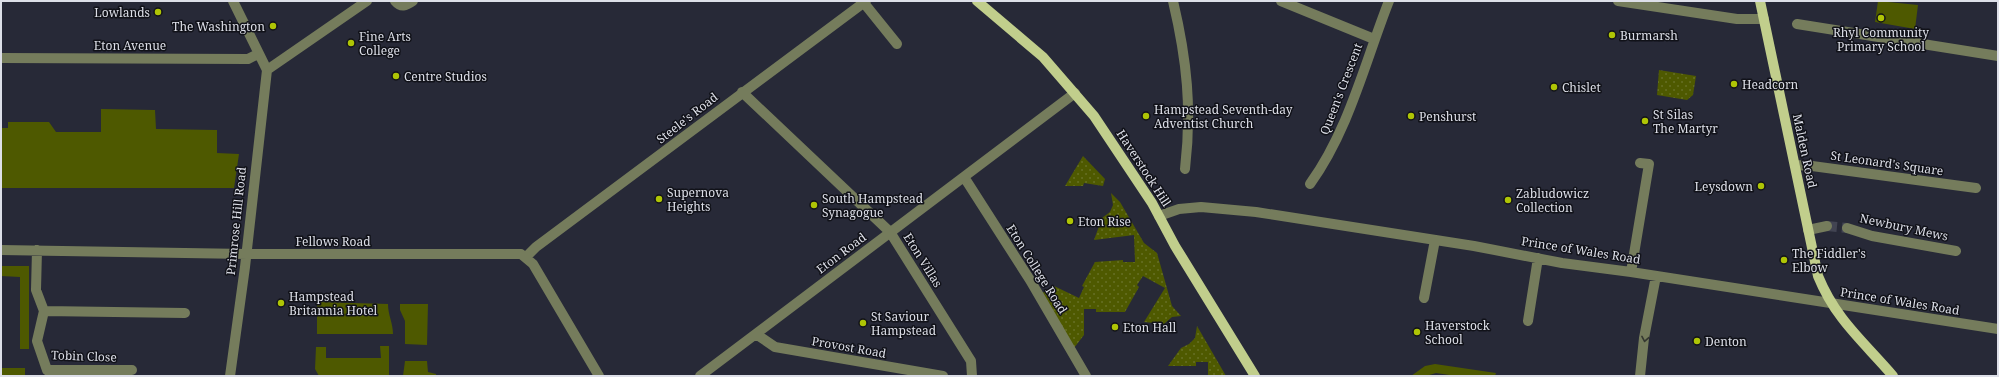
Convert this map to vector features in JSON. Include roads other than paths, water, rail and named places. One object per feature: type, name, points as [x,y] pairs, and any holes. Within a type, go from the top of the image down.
[{"type":"main road","name":"Haverstock Hill","points":[[977,1],[1043,58],[1075,93],[1111,140],[1159,216],[1178,250],[1255,376]]},
{"type":"main road","name":"Malden Road","points":[[1760,1],[1818,276],[1830,303],[1847,327],[1893,376]]},
{"type":"street","points":[[233,1],[267,70],[367,1]]},
{"type":"street","points":[[395,1],[401,6],[406,6],[413,1]]},
{"type":"street","points":[[1173,1],[1183,46],[1189,91],[1189,133],[1185,169]]},
{"type":"street","points":[[1281,1],[1374,39]]},
{"type":"street","name":"Queen's Crescent","points":[[1310,184],[1320,169],[1343,123],[1389,1]]},
{"type":"street","points":[[1618,1],[1737,19],[1764,19]]},
{"type":"street","points":[[859,3],[897,44]]},
{"type":"street","name":"Steele's Road","points":[[526,257],[536,247],[678,143],[859,3]]},
{"type":"street","points":[[1797,24],[1998,56]]},
{"type":"street","name":"Eton Avenue","points":[[1,58],[248,59],[258,54]]},
{"type":"street","name":"Primrose Hill Road","points":[[230,376],[246,254],[267,70]]},
{"type":"street","name":"Eton Villas","points":[[742,92],[890,232],[971,361],[972,376]]},
{"type":"street","name":"Eton Road","points":[[700,376],[1075,93]]},
{"type":"street","points":[[1632,272],[1649,164],[1640,163]]},
{"type":"street","name":"St Leonard's Square","points":[[1795,165],[1976,188]]},
{"type":"street","name":"Eton College Road","points":[[964,177],[1030,280],[1086,376]]},
{"type":"street","name":"Prince of Wales Road","points":[[1159,216],[1179,209],[1201,207],[1256,212],[1435,240],[1562,263],[1632,272],[1998,329]]},
{"type":"street","points":[[1808,230],[1828,226]]},
{"type":"street","name":"Newbury Mews","points":[[1847,228],[1872,236],[1956,251]]},
{"type":"street","points":[[1424,298],[1435,240]]},
{"type":"street","name":"Fellows Road","points":[[1,250],[246,254],[520,254],[526,257]]},
{"type":"street","points":[[37,250],[36,290],[44,311],[185,313]]},
{"type":"street","points":[[526,257],[533,264],[599,376]]},
{"type":"street","points":[[1528,321],[1538,258]]},
{"type":"street","points":[[1640,376],[1644,338],[1656,276]]},
{"type":"street","name":"Tobin Close","points":[[44,311],[37,341],[47,370],[132,370]]},
{"type":"street","name":"Provost Road","points":[[756,334],[775,348],[942,376]]},
{"type":"tunnel","points":[[1827,226],[1847,228]]},
{"type":"place","name":"Lowlands","points":[[158,12]]},
{"type":"place","name":"Rhyl Community Primary School","points":[[1881,18]]},
{"type":"place","name":"The Washington","points":[[273,26]]},
{"type":"place","name":"Burmarsh","points":[[1612,35]]},
{"type":"place","name":"Fine Arts College","points":[[351,43]]},
{"type":"place","name":"Centre Studios","points":[[396,76]]},
{"type":"place","name":"Headcorn","points":[[1734,84]]},
{"type":"place","name":"Chislet","points":[[1554,87]]},
{"type":"place","name":"Hampstead Seventh-day Adventist Church","points":[[1146,116]]},
{"type":"place","name":"Penshurst","points":[[1411,116]]},
{"type":"place","name":"St Silas The Martyr","points":[[1645,121]]},
{"type":"place","name":"Leysdown","points":[[1761,186]]},
{"type":"place","name":"Supernova Heights","points":[[659,199]]},
{"type":"place","name":"Zabludowicz Collection","points":[[1508,200]]},
{"type":"place","name":"South Hampstead Synagogue","points":[[814,205]]},
{"type":"place","name":"Eton Rise","points":[[1070,221]]},
{"type":"place","name":"The Fiddler's Elbow","points":[[1784,260]]},
{"type":"place","name":"Hampstead Britannia Hotel","points":[[281,303]]},
{"type":"place","name":"St Saviour Hampstead","points":[[863,323]]},
{"type":"place","name":"Eton Hall","points":[[1115,327]]},
{"type":"place","name":"Haverstock School","points":[[1417,332]]},
{"type":"place","name":"Denton","points":[[1697,341]]}]
